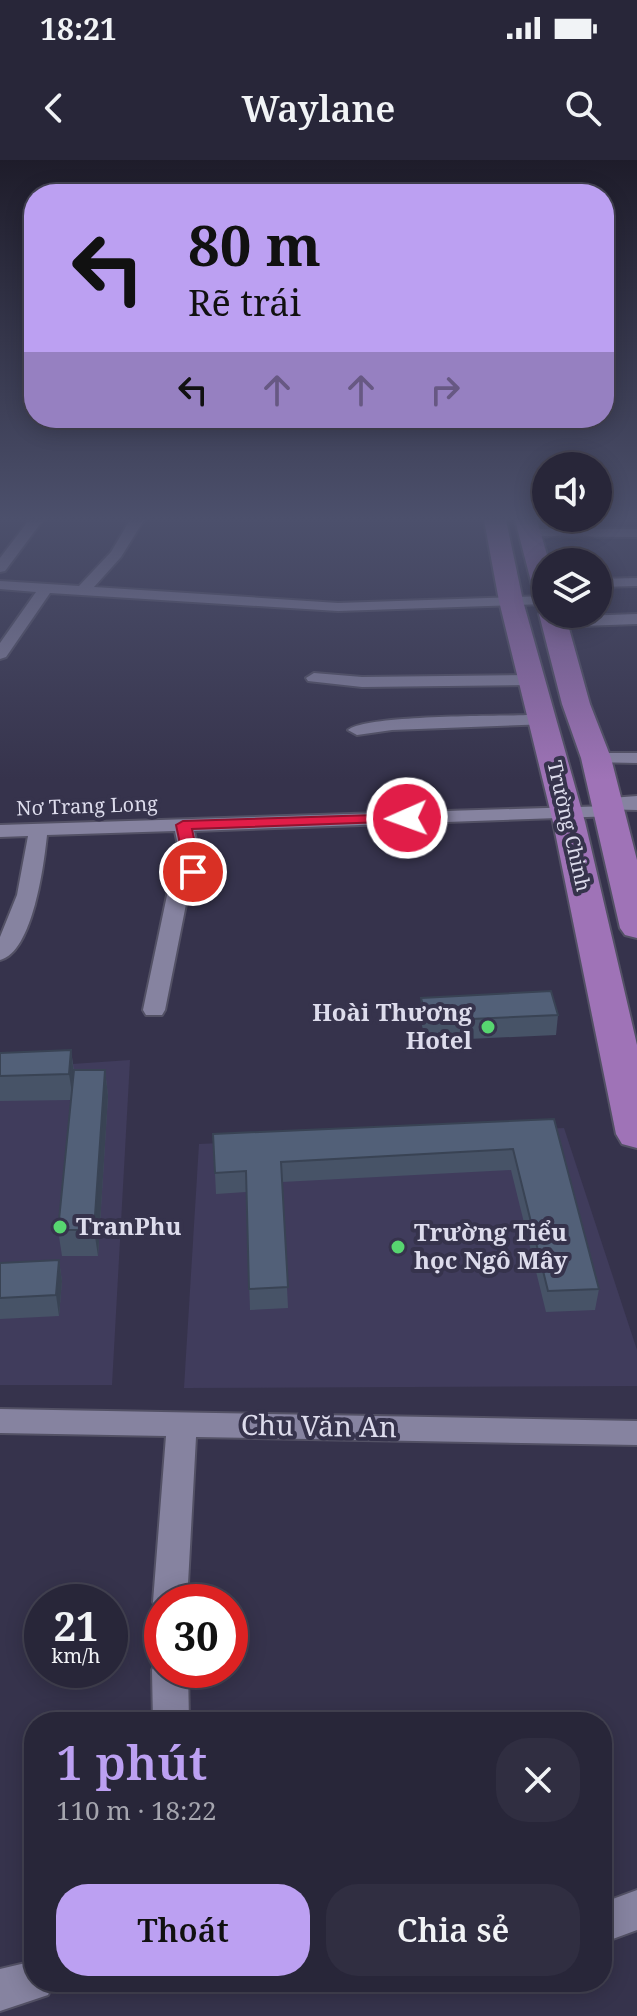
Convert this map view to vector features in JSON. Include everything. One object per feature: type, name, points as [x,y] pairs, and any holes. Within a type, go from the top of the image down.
[{"type":"main road","name":"Trường Chinh","points":[[512,607],[566,813],[637,1134]]},
{"type":"main road","name":"Trường Chinh","points":[[556,628],[576,704],[619,824],[637,928]]},
{"type":"street","points":[[0,654],[33,607]]},
{"type":"street","points":[[612,613],[637,619]]},
{"type":"street","points":[[314,678],[362,682],[532,680]]},
{"type":"street","points":[[357,730],[392,725],[543,720]]},
{"type":"street","points":[[596,758],[637,758]]},
{"type":"street","points":[[619,824],[637,803]]},
{"type":"street","name":"Nơ Trang Long","points":[[0,831],[566,813],[619,824]]},
{"type":"street","points":[[154,1010],[180,881],[193,872],[183,825]]},
{"type":"street","points":[[0,954],[16,931],[27,905],[38,830]]},
{"type":"street","name":"Chu Văn An","points":[[0,1421],[637,1433]]},
{"type":"street","points":[[171,1584],[182,1424]]},
{"type":"street","points":[[170,1688],[171,1712]]},
{"type":"street","points":[[612,1919],[637,1910]]},
{"type":"street","points":[[0,1990],[24,1984]]},
{"type":"shaded area","name":"TranPhu","points":[[130,1060],[112,1385],[0,1385],[0,1069]]},
{"type":"shaded area","name":"Trường Tiểu học Ngô Mây","points":[[564,1128],[637,1350],[637,1386],[184,1388],[199,1144]]},
{"type":"building","points":[[551,991],[558,1015],[427,1021],[421,998]]},
{"type":"building","points":[[71,1050],[69,1074],[0,1076],[0,1053]]},
{"type":"building","points":[[74,1070],[105,1070],[94,1230],[58,1230]]},
{"type":"building","points":[[554,1119],[599,1289],[548,1291],[513,1149],[281,1162],[288,1287],[249,1289],[246,1171],[215,1173],[213,1134]]},
{"type":"building","points":[[59,1260],[56,1295],[0,1298],[0,1263]]},
{"type":"place","name":"Hoài Thương Hotel","points":[[488,1027]]},
{"type":"place","name":"TranPhu","points":[[60,1227]]},
{"type":"place","name":"Trường Tiểu học Ngô Mây","points":[[398,1247]]},
{"type":"route","points":[[193,872],[183,825],[407,818]]}]
